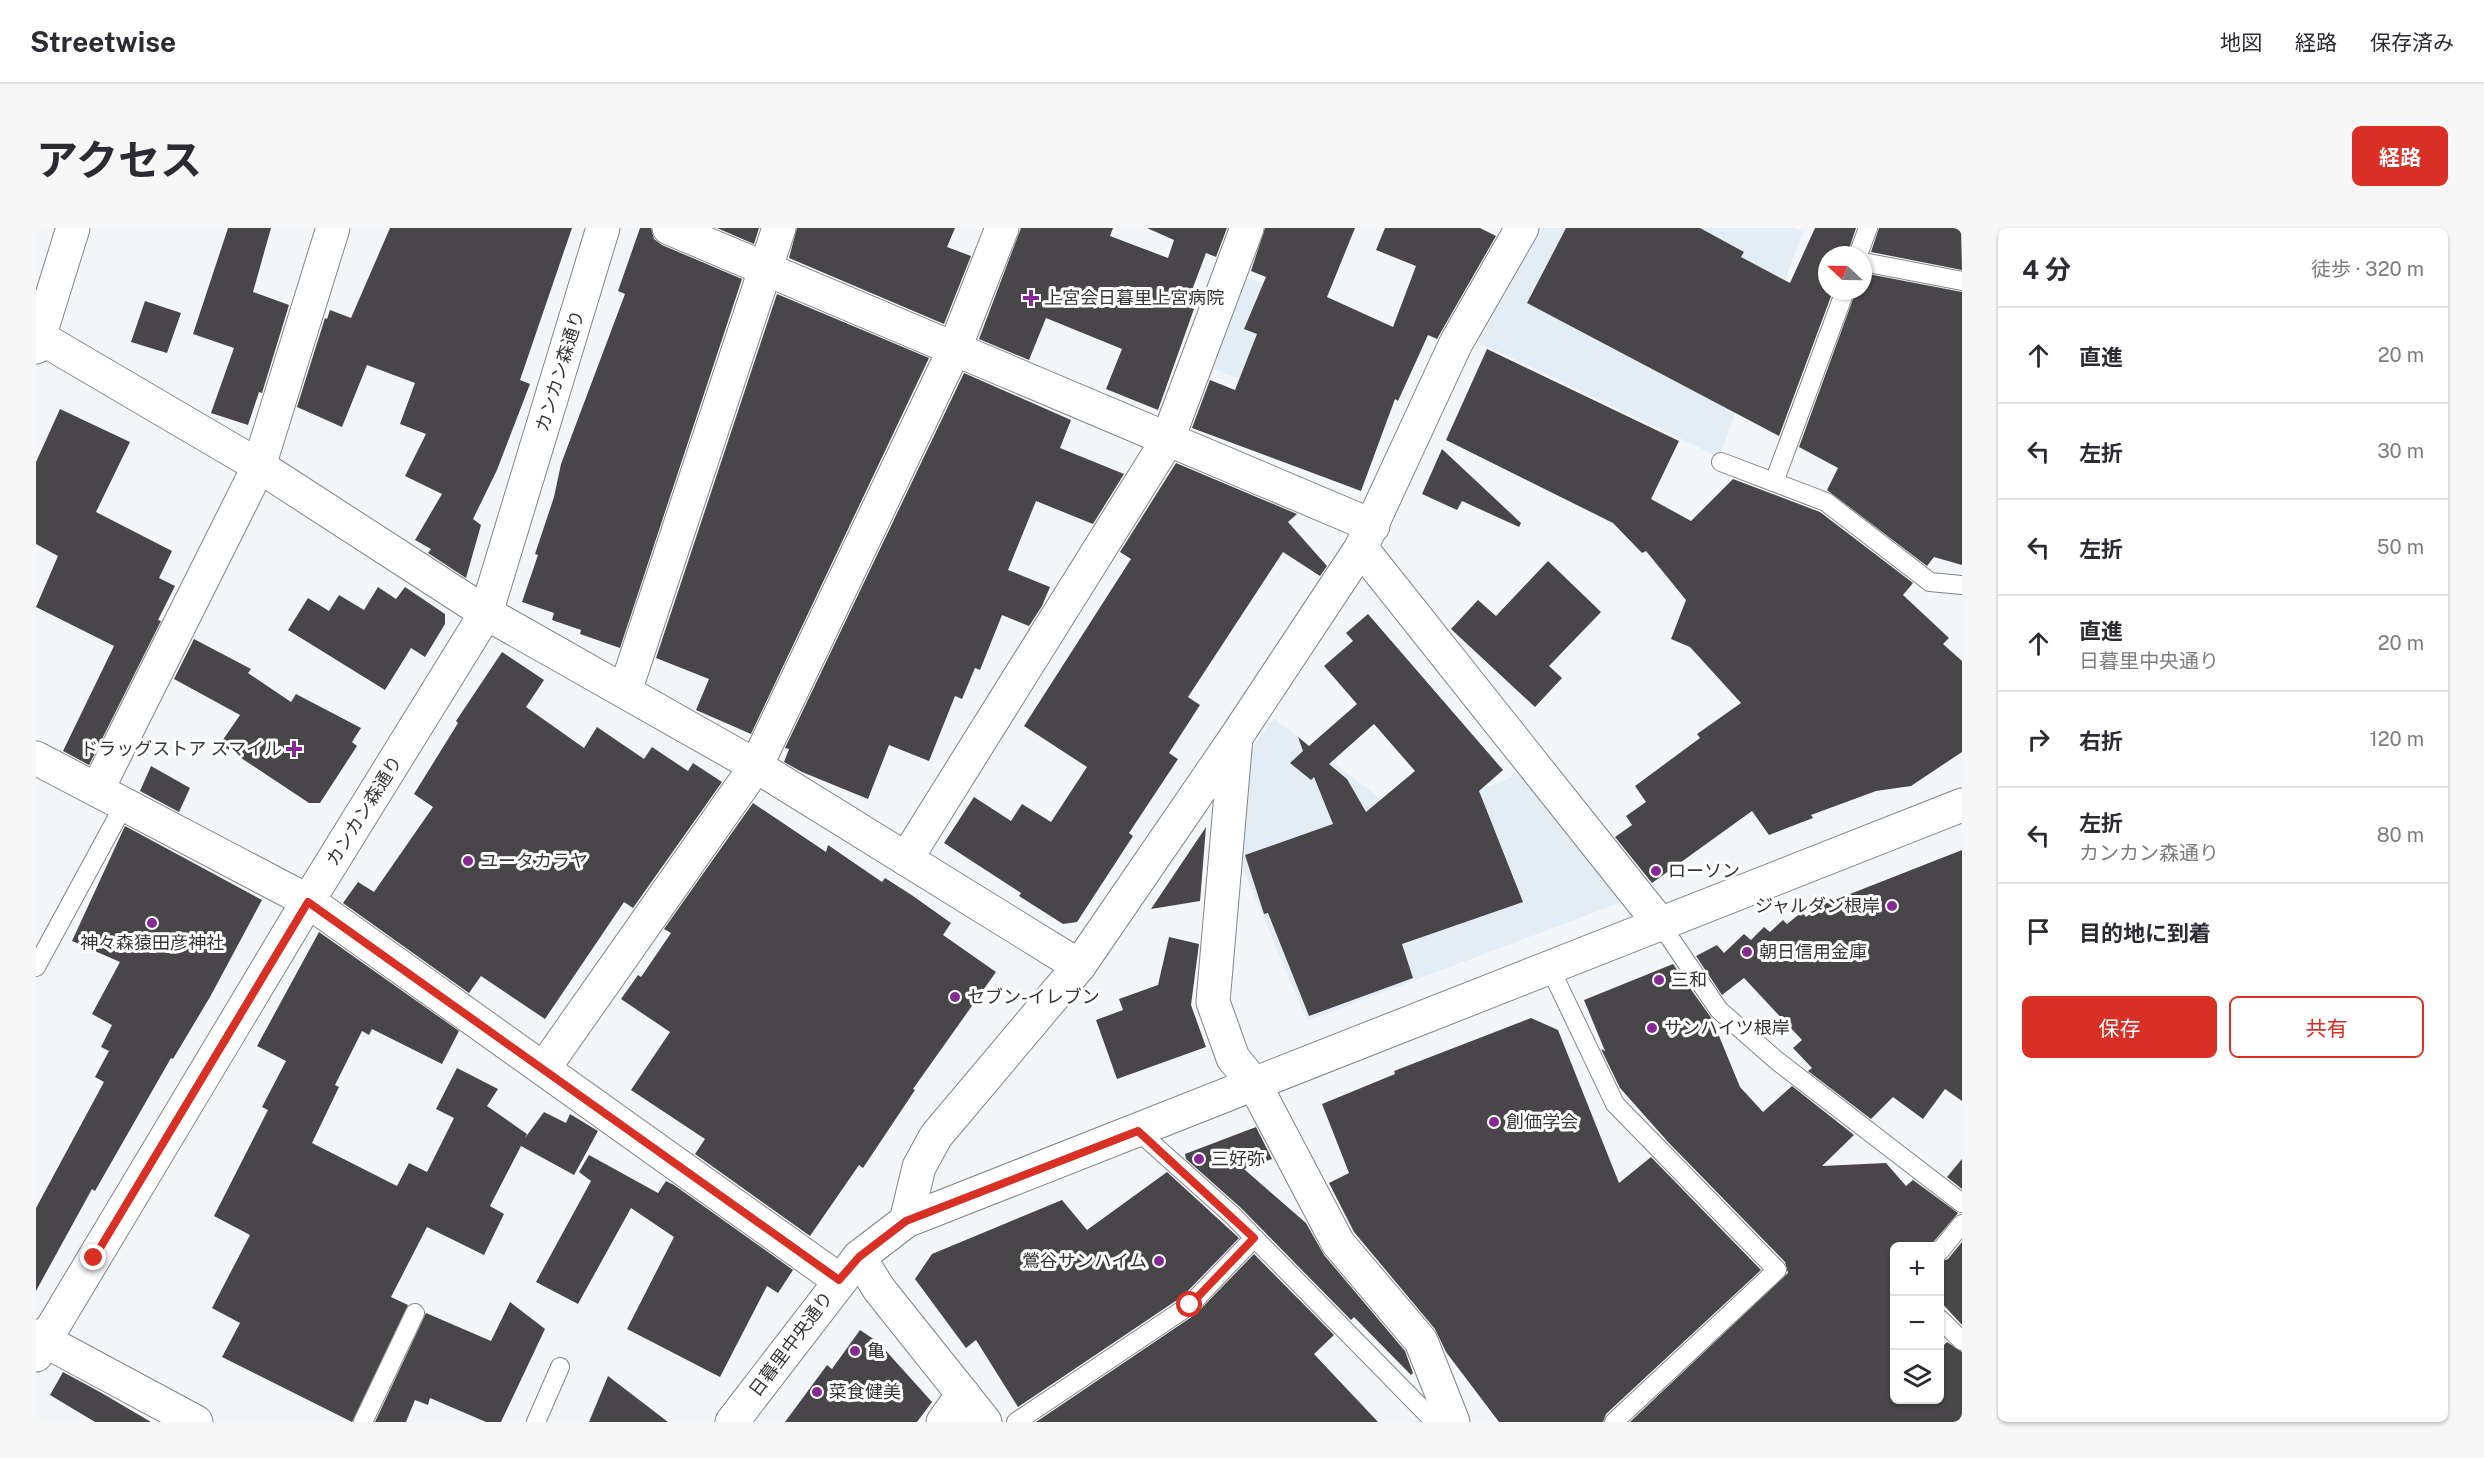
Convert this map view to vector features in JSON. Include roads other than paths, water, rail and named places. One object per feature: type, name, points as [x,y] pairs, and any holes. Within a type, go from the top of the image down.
[{"type":"street","points":[[73,228],[38,340],[259,466],[486,613],[756,766],[1079,966]]},
{"type":"street","points":[[110,797],[259,466],[333,228]]},
{"type":"street","name":"カンカン森通り","points":[[39,1344],[486,613],[603,228]]},
{"type":"street","points":[[669,228],[766,267],[1167,441],[1367,537],[1661,925]]},
{"type":"street","points":[[625,691],[779,228]]},
{"type":"street","points":[[544,1068],[756,766],[954,350],[1002,228]]},
{"type":"street","points":[[906,859],[1167,441],[1247,228]]},
{"type":"street","points":[[906,1221],[919,1167],[936,1136],[1079,966],[1236,736],[1367,537],[1456,343],[1522,228]]},
{"type":"street","points":[[1236,736],[1213,1002],[1233,1058],[1255,1085],[1338,1243],[1421,1341],[1453,1422]]},
{"type":"street","points":[[36,758],[308,902],[544,1068],[849,1268],[879,1289],[985,1422]]},
{"type":"street","name":"日暮里中央通り","points":[[732,1422],[849,1268],[906,1221],[1962,805]]},
{"type":"street","points":[[39,1344],[196,1422]]},
{"type":"street","points":[[943,1422],[963,1394]]},
{"type":"lane","points":[[1861,246],[1868,228]]},
{"type":"lane","points":[[1872,264],[1962,281]]},
{"type":"lane","points":[[1774,482],[1842,300]]},
{"type":"lane","points":[[1720,462],[1826,502],[1930,582],[1962,585]]},
{"type":"lane","points":[[36,967],[110,797]]},
{"type":"lane","points":[[1661,925],[1719,1010],[1776,1060],[1962,1203]]},
{"type":"lane","points":[[1551,968],[1615,1104],[1777,1270],[1614,1422]]},
{"type":"lane","points":[[1138,1131],[1254,1238],[1435,1422]]},
{"type":"lane","points":[[1944,1246],[1962,1224]]},
{"type":"lane","points":[[1016,1422],[1190,1305],[1254,1238]]},
{"type":"lane","points":[[363,1422],[415,1313]]},
{"type":"lane","points":[[1944,1323],[1962,1341]]},
{"type":"lane","points":[[536,1422],[560,1367]]},
{"type":"place","name":"上宮会日暮里上宮病院","points":[[1031,298]]},
{"type":"place","name":"ドラッグストア スマイル","points":[[294,749]]},
{"type":"place","name":"ユータカラヤ","points":[[468,861]]},
{"type":"place","name":"ローソン","points":[[1656,871]]},
{"type":"place","name":"ジャルダン根岸","points":[[1892,906]]},
{"type":"place","name":"神々森猿田彦神社","points":[[152,923]]},
{"type":"place","name":"朝日信用金庫","points":[[1747,952]]},
{"type":"place","name":"三和","points":[[1659,980]]},
{"type":"place","name":"セブン-イレブン","points":[[955,997]]},
{"type":"place","name":"サンハイツ根岸","points":[[1652,1028]]},
{"type":"place","name":"創価学会","points":[[1494,1122]]},
{"type":"place","name":"三好弥","points":[[1199,1159]]},
{"type":"place","name":"鶯谷サンハイム","points":[[1159,1261]]},
{"type":"place","name":"亀","points":[[855,1351]]},
{"type":"place","name":"菜食健美","points":[[817,1392]]}]
